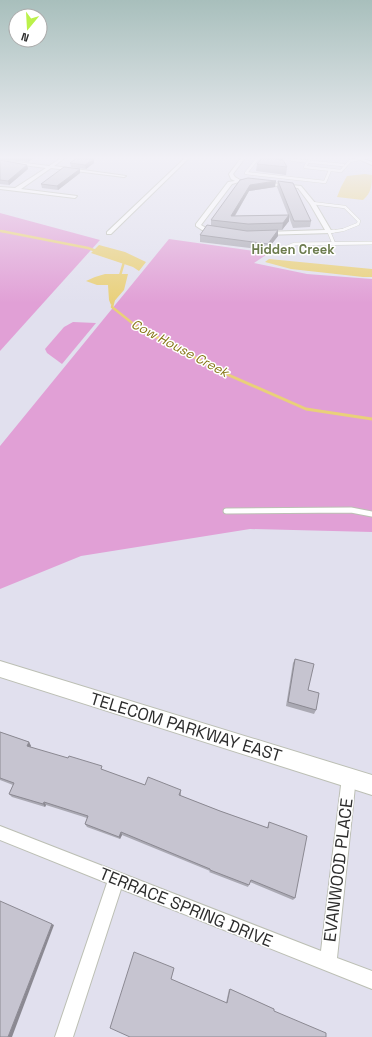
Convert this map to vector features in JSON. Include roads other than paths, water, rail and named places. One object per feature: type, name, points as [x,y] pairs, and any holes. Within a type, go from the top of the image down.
[{"type":"street","points":[[109,233],[137,206]]},
{"type":"street","points":[[212,206],[198,225],[199,228],[226,232]]},
{"type":"street","points":[[255,234],[329,232],[314,206]]},
{"type":"street","name":"TELECOM PARKWAY EAST","points":[[0,669],[372,785]]},
{"type":"street","name":"EVANWOOD PLACE","points":[[328,963],[349,778]]},
{"type":"street","name":"TERRACE SPRING DRIVE","points":[[0,833],[372,980]]},
{"type":"street","points":[[64,1037],[116,879]]},
{"type":"lane","points":[[334,244],[329,232],[343,230],[358,224],[359,221],[345,207],[341,206]]},
{"type":"lane","points":[[289,252],[287,247],[290,245],[372,243]]},
{"type":"lane","points":[[226,511],[351,510],[372,514]]},
{"type":"waterway","name":"Cow House Creek","points":[[4,232],[88,248],[99,252]]},
{"type":"waterway","name":"Cow House Creek","points":[[119,279],[124,262],[122,261]]},
{"type":"waterway","name":"Cow House Creek","points":[[114,299],[112,307],[136,326]]},
{"type":"waterway","name":"Cow House Creek","points":[[134,325],[224,373],[306,409],[372,419]]},
{"type":"district","name":"Hidden Creek","points":[[293,249]]}]
